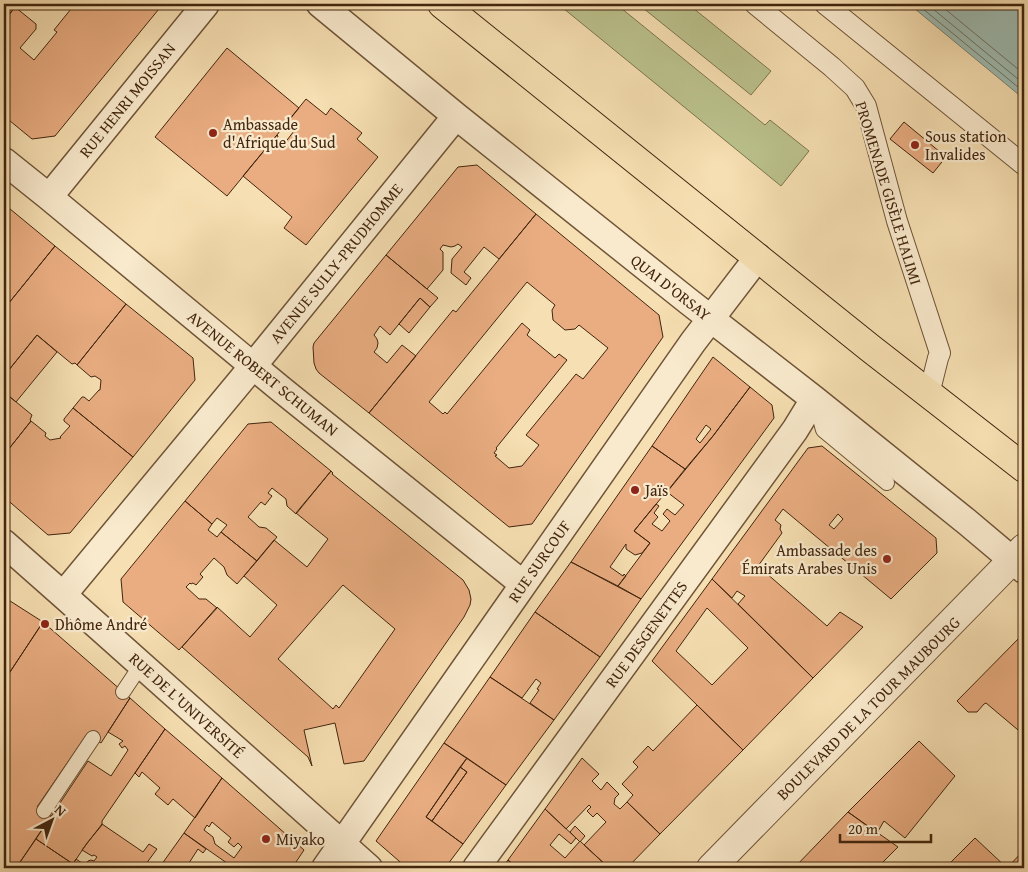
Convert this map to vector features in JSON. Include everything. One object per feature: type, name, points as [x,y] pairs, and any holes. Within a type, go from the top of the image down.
[{"type":"main road","points":[[442,4],[870,348],[1024,468]]},
{"type":"street","name":"RUE HENRI MOISSAN","points":[[49,197],[206,4]]},
{"type":"street","name":"QUAI D'ORSAY","points":[[320,4],[456,116],[967,522],[1020,559]]},
{"type":"street","name":"PROMENADE GISÈLE HALIMI","points":[[755,4],[855,88],[866,106],[897,221],[940,353],[930,394]]},
{"type":"street","points":[[825,4],[1024,164]]},
{"type":"street","name":"AVENUE SULLY-PRUDHOMME","points":[[63,595],[253,366],[456,116]]},
{"type":"street","name":"AVENUE ROBERT SCHUMAN","points":[[4,161],[253,366],[523,584]]},
{"type":"street","name":"RUE SURCOUF","points":[[325,868],[710,318],[758,257]]},
{"type":"street","name":"RUE DESGENETTES","points":[[476,868],[789,438],[814,399]]},
{"type":"street","name":"RUE DE L'UNIVERSITÉ","points":[[4,543],[369,868]]},
{"type":"street","name":"BOULEVARD DE LA TOUR MAUBOURG","points":[[710,868],[1020,559]]},
{"type":"lane","points":[[814,399],[823,430],[888,483]]},
{"type":"lane","points":[[123,692],[141,664]]},
{"type":"lane","points":[[44,811],[93,738]]},
{"type":"green space","points":[[558,4],[616,4],[765,125],[770,120],[809,151],[781,186]]},
{"type":"green space","points":[[638,4],[688,4],[771,71],[751,95]]},
{"type":"water","points":[[909,4],[1024,4],[1024,99]]},
{"type":"building","points":[[4,4],[17,5],[4,21]]},
{"type":"building","points":[[75,4],[163,4],[55,136],[32,139],[4,116],[4,21],[15,7],[36,24],[36,29],[20,48],[34,60],[57,32],[54,30]]},
{"type":"building","points":[[227,48],[299,108],[227,196],[155,137]]},
{"type":"building","points":[[306,99],[326,115],[331,108],[362,133],[357,139],[378,157],[306,245],[284,228],[292,217],[243,176],[277,135],[277,139],[284,144],[294,131],[288,125],[286,128],[284,126]]},
{"type":"building","name":"Sous station Invalides","points":[[904,122],[946,157],[933,173],[890,139]]},
{"type":"building","points":[[477,165],[536,214],[499,259],[484,247],[464,272],[471,278],[466,285],[451,273],[452,259],[462,247],[458,244],[451,247],[443,245],[440,249],[443,252],[443,270],[427,289],[386,255],[458,167]]},
{"type":"building","points":[[4,204],[55,246],[4,309]]},
{"type":"building","points":[[536,214],[659,315],[663,337],[532,524],[509,527],[369,413],[453,310],[456,312]],"holes":[[[527,282],[555,305],[552,310],[553,320],[565,330],[575,329],[579,325],[608,348],[583,379],[576,374],[526,435],[539,445],[522,466],[509,468],[495,456],[497,455],[494,453],[496,448],[567,360],[559,354],[555,358],[527,335],[530,330],[522,323],[447,414],[445,412],[443,414],[429,402]]]},
{"type":"building","points":[[55,246],[126,304],[77,365],[75,363],[72,364],[37,335],[4,376],[4,309]]},
{"type":"building","points":[[386,255],[438,298],[430,307],[420,298],[390,335],[380,326],[374,335],[378,343],[374,352],[387,363],[402,345],[416,356],[369,413],[319,373],[314,363],[313,347],[314,343]]},
{"type":"building","points":[[420,298],[430,307],[409,333],[399,324]]},
{"type":"building","points":[[126,304],[193,358],[195,380],[133,457],[73,408],[82,397],[89,401],[100,390],[101,380],[95,376],[91,377],[77,365]]},
{"type":"building","points":[[37,335],[57,352],[16,402],[4,392],[4,376]]},
{"type":"building","points":[[713,357],[750,387],[685,469],[652,446]],"holes":[[[706,425],[711,429],[700,443],[696,439]]]},
{"type":"building","points":[[750,387],[772,405],[774,418],[641,599],[618,586],[650,543],[634,531],[656,504],[659,506],[654,513],[658,517],[652,524],[662,531],[670,521],[663,514],[667,509],[675,515],[684,505],[667,492]]},
{"type":"building","points":[[4,392],[32,415],[31,421],[4,455]]},
{"type":"building","points":[[73,408],[133,457],[70,533],[48,535],[4,497],[4,455],[31,421],[46,433],[45,436],[50,440],[61,438],[70,426],[64,419]]},
{"type":"building","points":[[271,422],[331,471],[296,514],[287,506],[286,499],[272,488],[268,493],[272,496],[265,505],[261,502],[248,517],[259,527],[266,528],[277,537],[257,561],[221,532],[227,525],[217,518],[212,524],[185,501],[248,424]]},
{"type":"building","points":[[652,446],[685,469],[669,489],[661,483],[654,492],[662,497],[634,531],[650,543],[642,553],[635,555],[626,549],[626,544],[610,567],[626,576],[618,586],[571,562]]},
{"type":"building","name":"Ambassade des Émirats Arabes Unis","points":[[822,446],[936,538],[937,553],[891,599],[783,509],[775,520],[781,525],[782,533],[758,566],[827,626],[840,612],[863,627],[813,678],[738,604],[745,596],[737,591],[732,598],[712,579],[808,448]],"holes":[[[838,514],[843,519],[834,529],[829,525]]]},
{"type":"building","points":[[331,471],[332,474],[463,580],[469,590],[470,605],[464,617],[364,761],[344,764],[335,723],[304,730],[312,766],[308,757],[182,647],[217,607],[250,637],[277,605],[244,576],[274,540],[307,567],[328,539],[296,513]],"holes":[[[343,585],[395,629],[339,708],[336,705],[333,709],[278,659]]]},
{"type":"building","points":[[185,501],[212,524],[208,530],[217,537],[221,532],[257,561],[237,584],[227,575],[224,567],[214,558],[200,574],[203,577],[196,585],[190,583],[186,587],[199,599],[206,599],[217,608],[179,650],[123,602],[121,579]]},
{"type":"building","points":[[571,562],[641,599],[600,657],[535,612]]},
{"type":"building","points":[[712,579],[813,678],[743,750],[652,661]],"holes":[[[707,608],[748,648],[712,685],[676,651]]]},
{"type":"building","points":[[4,591],[10,595],[7,599],[43,622],[4,681]]},
{"type":"building","points":[[535,612],[600,657],[554,720],[530,703],[539,690],[537,689],[541,683],[536,679],[522,698],[490,677]]},
{"type":"building","points":[[43,622],[130,698],[101,743],[87,734],[37,807],[51,816],[16,868],[4,868],[4,681]]},
{"type":"building","points":[[1024,633],[1024,735],[986,703],[977,712],[968,712],[957,701]]},
{"type":"building","points":[[490,677],[554,720],[506,785],[444,743]]},
{"type":"building","points":[[130,698],[165,729],[102,821],[102,825],[73,864],[36,839],[88,761],[111,776],[128,750],[125,746],[122,748],[119,744],[123,741],[108,732]]},
{"type":"building","points":[[697,705],[743,750],[660,834],[627,802],[633,795],[622,784],[638,767],[633,762],[648,746],[653,751]]},
{"type":"building","points":[[165,729],[222,778],[195,818],[173,799],[168,805],[155,794],[160,788],[142,772],[139,777],[135,773]]},
{"type":"building","points":[[919,741],[955,776],[905,838],[884,821],[877,833],[848,812]]},
{"type":"building","points":[[444,743],[467,758],[426,817],[463,844],[445,868],[407,868],[376,841]]},
{"type":"building","points":[[467,758],[506,785],[463,844],[432,821],[467,772],[460,767]]},
{"type":"building","points":[[582,758],[599,774],[592,781],[601,790],[607,782],[619,794],[615,798],[614,804],[620,809],[627,802],[660,834],[627,868],[609,868],[584,845],[606,822],[597,813],[593,817],[587,811],[591,807],[589,805],[566,829],[545,809]]},
{"type":"building","points":[[460,767],[467,772],[432,821],[426,817]]},
{"type":"building","points":[[222,778],[304,850],[292,868],[234,868],[184,833]],"holes":[[[212,822],[231,838],[228,842],[234,847],[238,843],[242,847],[234,858],[215,844],[213,837],[204,830]]]},
{"type":"building","points":[[545,809],[576,838],[571,844],[559,834],[550,845],[565,858],[580,841],[609,868],[517,868],[508,860]]},
{"type":"building","points":[[848,812],[898,847],[877,868],[794,868]]},
{"type":"building","points":[[102,824],[143,852],[149,844],[157,849],[143,868],[16,868],[36,839],[73,864],[76,859],[85,865],[88,861],[94,861],[97,857],[82,850]]},
{"type":"building","points":[[575,826],[585,836],[580,842],[570,832]]},
{"type":"building","points":[[184,833],[206,849],[203,853],[198,849],[189,863],[197,868],[159,868]]},
{"type":"building","points":[[975,838],[1007,868],[945,868]]},
{"type":"building","points":[[1024,850],[1024,868],[1007,868]]},
{"type":"building","points":[[508,860],[517,868],[502,868]]},
{"type":"place","name":"Ambassade d'Afrique du Sud","points":[[213,133]]},
{"type":"place","name":"Sous station Invalides","points":[[915,145]]},
{"type":"place","name":"Jaïs","points":[[635,490]]},
{"type":"place","name":"Ambassade des Émirats Arabes Unis","points":[[887,559]]},
{"type":"place","name":"Dhôme André","points":[[45,624]]},
{"type":"place","name":"Miyako","points":[[266,839]]}]
